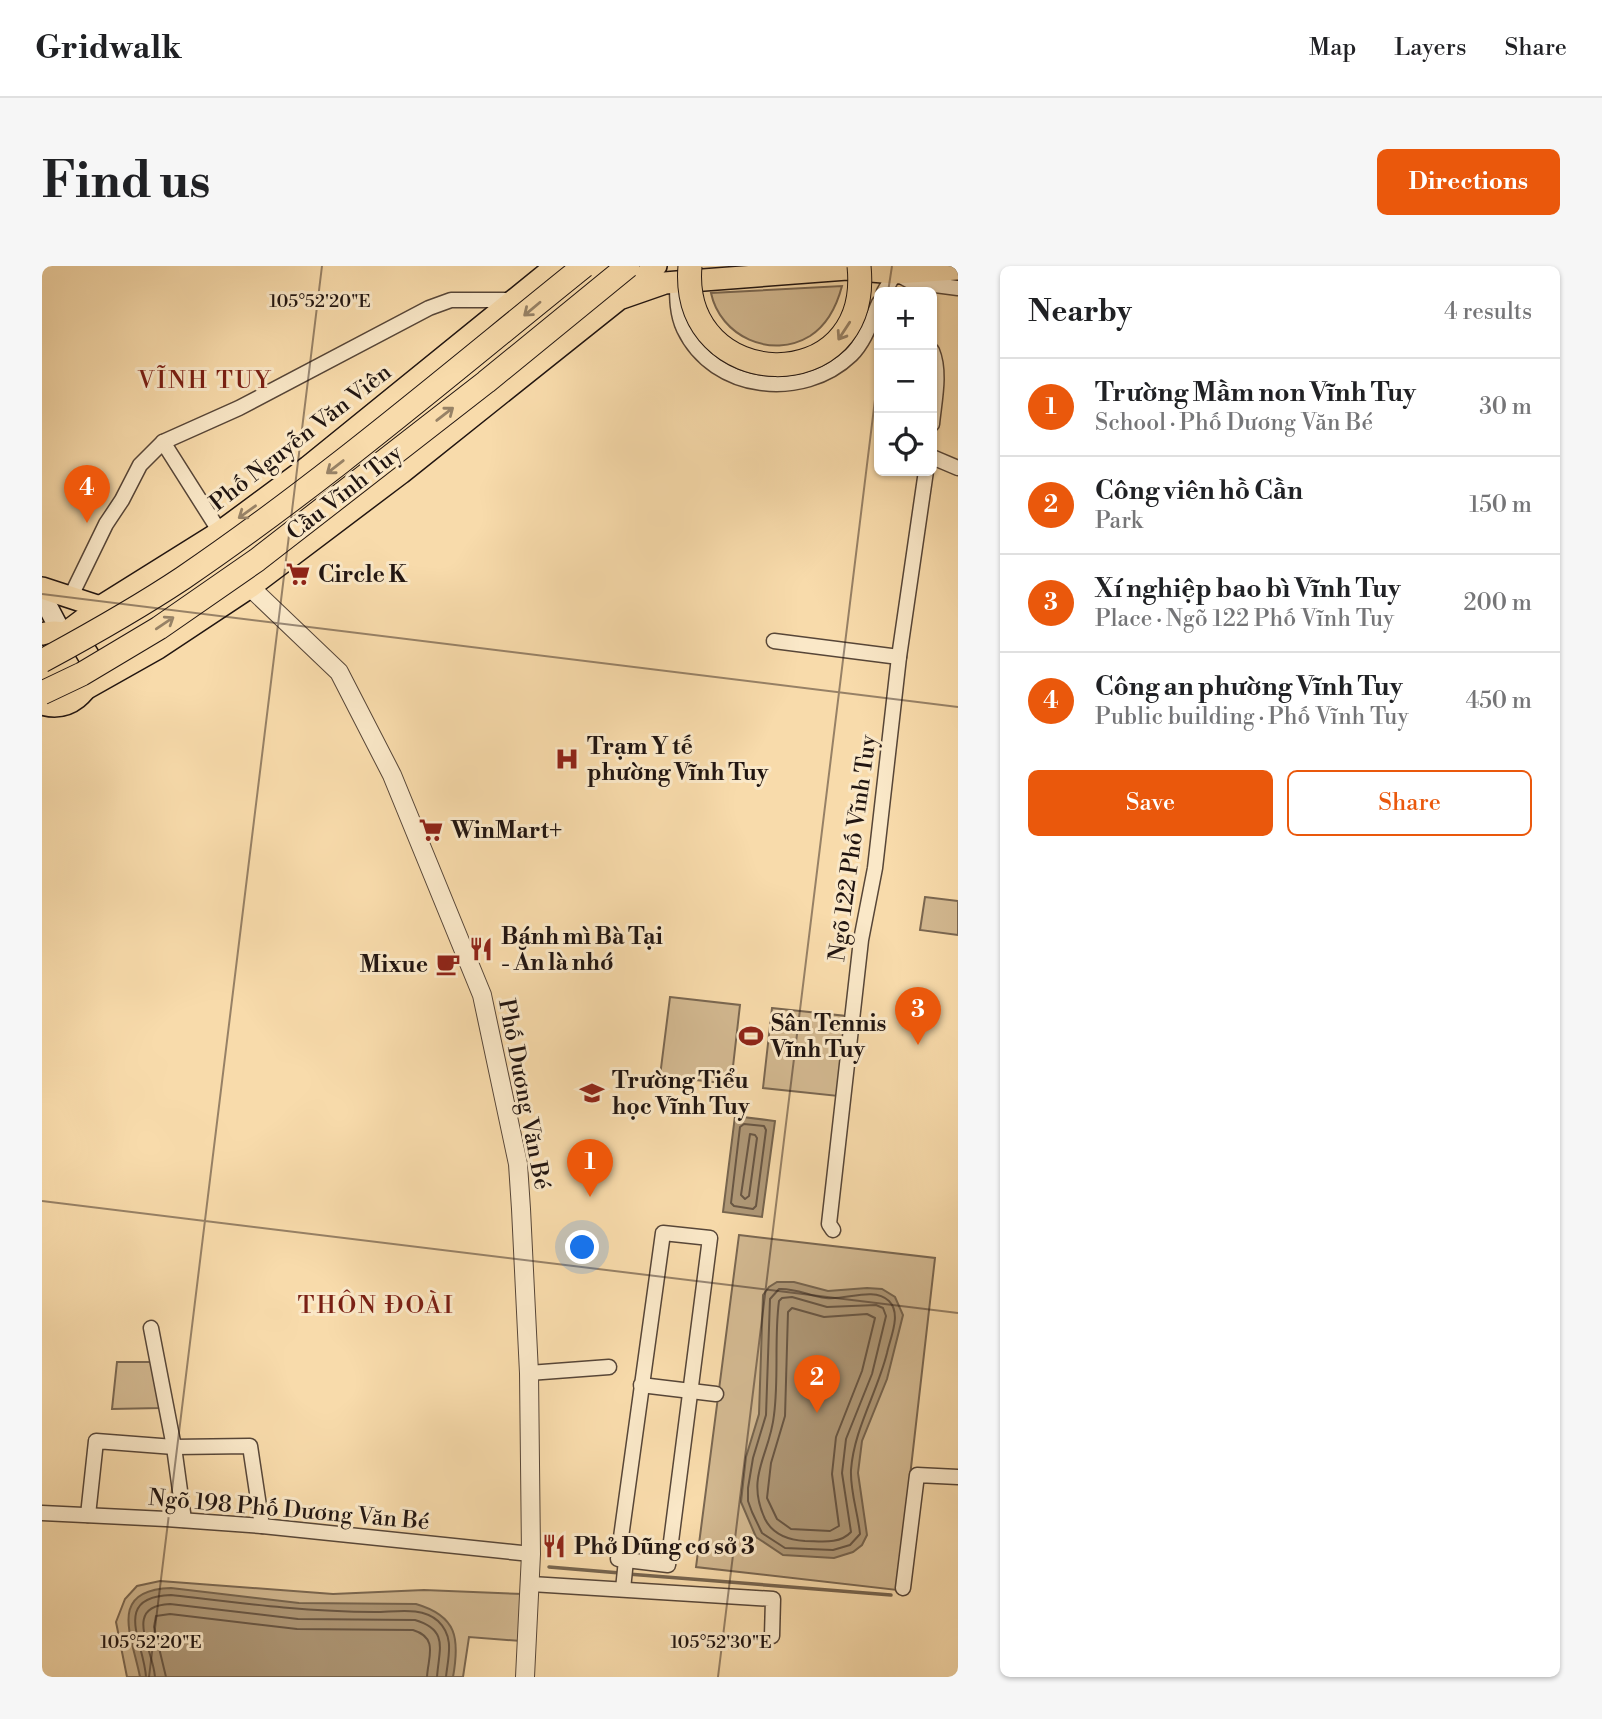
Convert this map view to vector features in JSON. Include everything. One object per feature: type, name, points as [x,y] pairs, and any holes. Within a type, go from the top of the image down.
[{"type":"highway","name":"Cầu Vĩnh Tuy","points":[[42,661],[181,579],[288,503],[427,396],[584,266]]},
{"type":"highway","name":"Cầu Vĩnh Tuy","points":[[44,703],[82,674],[159,628],[257,560],[486,382],[628,266]]},
{"type":"highway","points":[[683,274],[700,322],[711,337],[748,360],[773,366],[795,365],[809,360],[829,349],[843,334],[858,302],[849,267]]},
{"type":"main road","name":"Phố Nguyễn Văn Viên","points":[[56,633],[220,532],[308,467],[556,266]]},
{"type":"main road","points":[[44,703],[62,706],[73,701],[87,688],[158,648],[250,587],[427,453],[619,299],[656,266]]},
{"type":"main road","points":[[619,299],[683,274],[849,267],[895,272],[958,268]]},
{"type":"main road","points":[[383,407],[383,418],[395,435],[410,450],[427,453]]},
{"type":"main road","points":[[340,440],[358,440],[370,451],[385,477],[382,488]]},
{"type":"main road","points":[[42,588],[100,607]]},
{"type":"main road","points":[[42,596],[56,633],[73,637],[83,645],[89,656],[92,673],[87,688]]},
{"type":"street","points":[[895,272],[912,282],[958,288]]},
{"type":"street","points":[[887,287],[895,272]]},
{"type":"street","points":[[895,272],[902,287]]},
{"type":"street","points":[[683,274],[679,316],[692,342],[726,373],[756,384],[793,383],[833,368],[860,345],[874,314]]},
{"type":"street","points":[[70,598],[106,524],[140,465],[163,442],[239,408],[429,307],[451,300],[514,300]]},
{"type":"street","points":[[163,442],[220,532]]},
{"type":"street","points":[[937,459],[958,468]]},
{"type":"street","name":"Ngõ 122 Phố Vĩnh Tuy","points":[[833,1230],[829,1224],[861,940],[875,868],[925,476]]},
{"type":"street","name":"Phố Dương Văn Bé","points":[[250,587],[339,672],[392,775],[482,995],[518,1164],[529,1373],[531,1584],[525,1677]]},
{"type":"street","points":[[774,641],[900,657]]},
{"type":"street","points":[[531,1584],[625,1576],[668,1565],[710,1238],[663,1233],[618,1559],[625,1576]]},
{"type":"street","points":[[151,1328],[174,1447],[184,1520]]},
{"type":"street","points":[[529,1373],[609,1367]]},
{"type":"street","points":[[641,1385],[716,1394]]},
{"type":"street","points":[[88,1515],[96,1441],[174,1447],[250,1446],[261,1526]]},
{"type":"street","points":[[902,1588],[917,1475],[958,1477]]},
{"type":"street","name":"Ngõ 198 Phố Dương Văn Bé","points":[[42,1513],[261,1526],[531,1554]]},
{"type":"street","points":[[625,1576],[773,1599],[772,1636]]},
{"type":"shaded area","points":[[842,286],[830,314],[816,331],[795,343],[779,345],[749,340],[736,332],[716,308],[711,293]]},
{"type":"shaded area","points":[[925,897],[958,901],[958,935],[920,930]]},
{"type":"shaded area","points":[[670,997],[740,1005],[731,1084],[660,1076]]},
{"type":"shaded area","points":[[772,1008],[846,1016],[838,1096],[763,1088]]},
{"type":"shaded area","points":[[739,1235],[935,1258],[897,1590],[696,1567]]},
{"type":"shaded area","points":[[117,1362],[153,1362],[160,1408],[112,1409]]},
{"type":"shaded area","points":[[160,1581],[333,1594],[424,1590],[523,1594],[521,1641],[469,1637],[463,1677],[127,1677],[116,1622],[125,1599],[137,1586]]},
{"type":"water","points":[[735,1116],[775,1121],[762,1217],[723,1212]]},
{"type":"water","points":[[777,1282],[794,1282],[828,1291],[882,1289],[895,1297],[903,1315],[887,1379],[862,1441],[858,1473],[867,1535],[862,1545],[853,1552],[834,1558],[783,1555],[756,1537],[741,1502],[746,1457],[759,1414],[763,1295]]},
{"type":"water","points":[[171,1588],[299,1603],[416,1604],[430,1609],[448,1622],[456,1651],[453,1677],[140,1677],[129,1631],[131,1606],[138,1597],[151,1591]]},
{"type":"waterway","points":[[549,1567],[620,1573]]},
{"type":"waterway","points":[[628,1574],[891,1595]]},
{"type":"place","name":"Công an phường Vĩnh Tuy","points":[[87,523]]},
{"type":"place","name":"Circle K","points":[[298,574]]},
{"type":"place","name":"Trạm Y tế phường Vĩnh Tuy","points":[[567,759]]},
{"type":"place","name":"WinMart+","points":[[431,830]]},
{"type":"place","name":"Bánh mì Bà Tại - Ăn là nhớ","points":[[481,949]]},
{"type":"place","name":"Mixue","points":[[448,964]]},
{"type":"place","name":"Sân Tennis Vĩnh Tuy","points":[[751,1036]]},
{"type":"place","name":"Xí nghiệp bao bì Vĩnh Tuy","points":[[918,1045]]},
{"type":"place","name":"Trường Tiểu học Vĩnh Tuy","points":[[592,1093]]},
{"type":"place","name":"Trường Mầm non Vĩnh Tuy","points":[[590,1197]]},
{"type":"place","name":"Công viên hồ Cần","points":[[817,1413]]},
{"type":"place","name":"Phở Dũng cơ sở 3","points":[[554,1546]]},
{"type":"district","name":"VĨNH TUY","points":[[205,380]]},
{"type":"district","name":"THÔN ĐOÀI","points":[[376,1305]]}]
